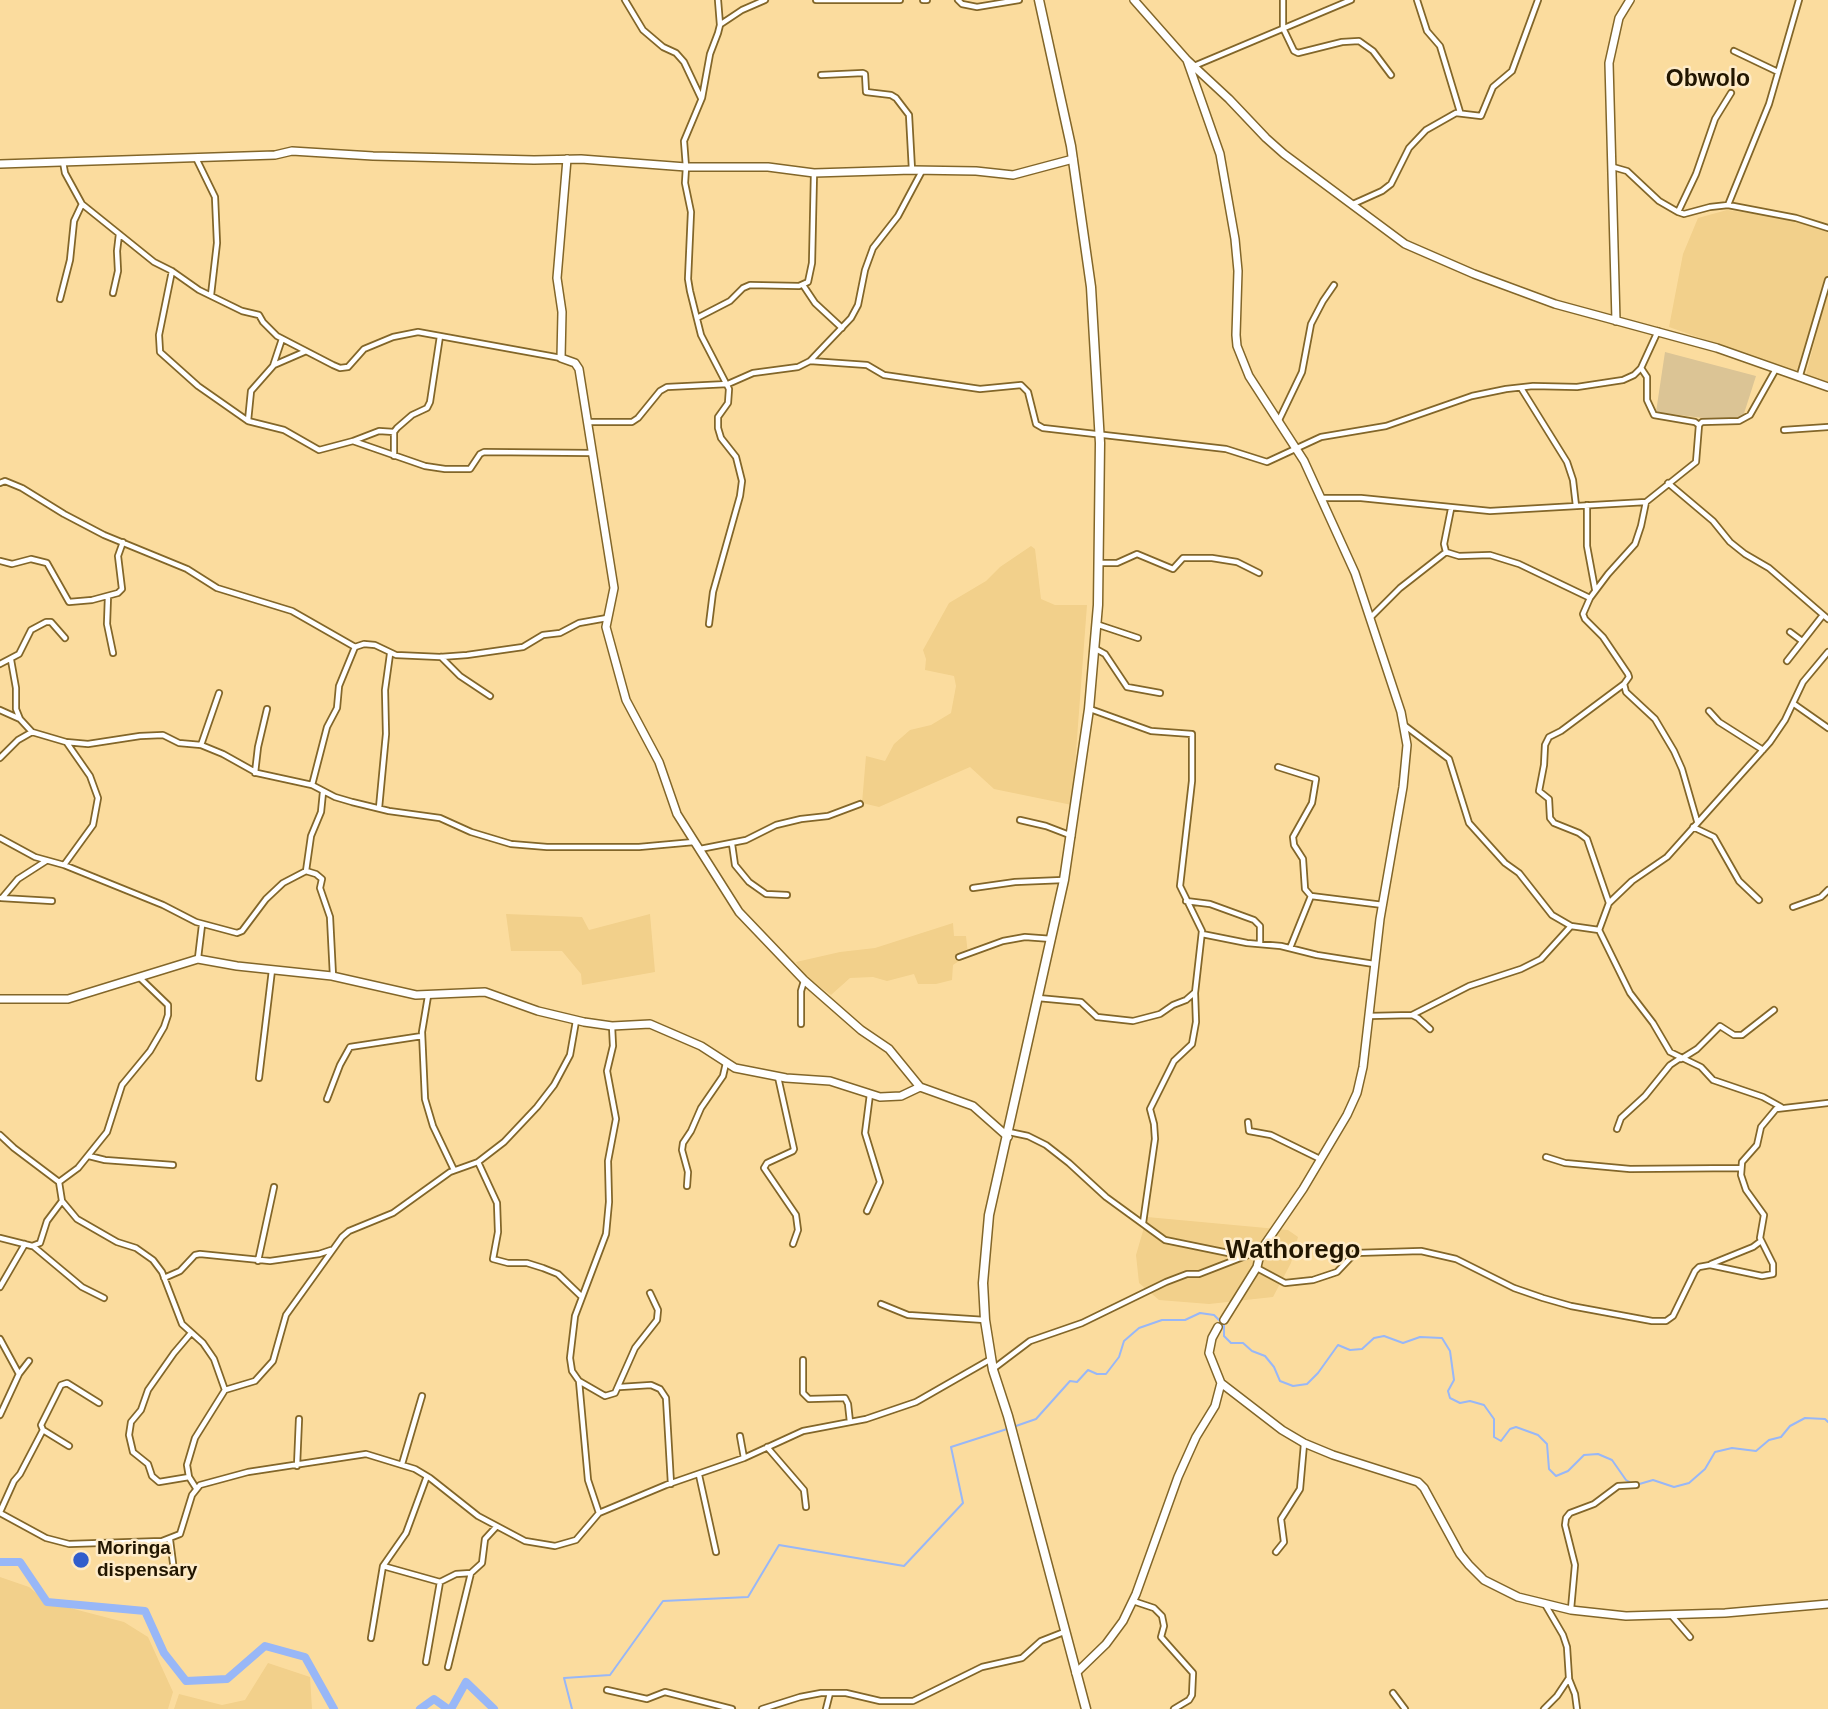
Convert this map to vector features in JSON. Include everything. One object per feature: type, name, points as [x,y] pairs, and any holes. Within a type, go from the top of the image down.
[{"type":"main road","points":[[1039,0],[1073,159],[1091,287],[1099,434],[1095,648],[1072,836],[1052,939],[989,1215],[983,1283],[985,1320],[994,1364],[1086,1709]]},
{"type":"street","points":[[625,0],[643,30],[663,47],[676,53],[684,62],[702,98]]},
{"type":"street","points":[[709,624],[713,592],[742,481],[736,457],[721,438],[718,428],[718,417],[728,403],[728,384],[708,350],[688,279],[691,212],[685,183],[684,137],[702,98],[707,66],[720,24],[718,0]]},
{"type":"street","points":[[720,24],[765,0]]},
{"type":"street","points":[[816,0],[900,0]]},
{"type":"street","points":[[958,0],[961,4],[977,7],[1019,0]]},
{"type":"street","points":[[1134,0],[1186,60],[1284,154],[1405,244],[1428,256],[1555,304],[1658,331],[1777,367],[1828,387]]},
{"type":"street","points":[[1283,0],[1283,28],[1291,48],[1298,53],[1359,41],[1373,51],[1391,75]]},
{"type":"street","points":[[1193,66],[1351,0]]},
{"type":"street","points":[[1417,0],[1427,31],[1440,46],[1460,113]]},
{"type":"street","points":[[1352,204],[1382,191],[1391,184],[1409,148],[1418,137],[1460,113],[1480,116],[1493,87],[1512,71],[1538,0]]},
{"type":"street","points":[[1616,321],[1609,64],[1619,18],[1630,0]]},
{"type":"street","points":[[1728,205],[1769,104],[1799,0]]},
{"type":"street","points":[[1734,51],[1778,72]]},
{"type":"street","points":[[1186,60],[1220,154],[1238,271],[1237,346],[1249,376],[1296,447],[1355,573],[1404,725],[1406,760],[1357,1093],[1320,1159],[1261,1250],[1257,1267],[1212,1338],[1209,1353],[1221,1382],[1282,1430],[1304,1443],[1418,1482],[1424,1488],[1460,1554],[1476,1574],[1518,1597],[1571,1610],[1626,1616],[1725,1613],[1828,1604]]},
{"type":"street","points":[[821,75],[863,73],[866,92],[891,94],[896,98],[909,115],[912,170]]},
{"type":"street","points":[[1678,212],[1696,174],[1715,120],[1731,93]]},
{"type":"street","points":[[0,164],[275,155],[292,151],[373,156],[567,159],[686,167],[768,167],[814,173],[912,170],[976,171],[1013,175],[1073,159]]},
{"type":"street","points":[[196,157],[210,184],[216,210],[217,243],[211,295]]},
{"type":"street","points":[[561,358],[562,312],[557,278],[567,159]]},
{"type":"street","points":[[62,161],[65,173],[82,204],[155,262],[199,290],[242,311],[259,315],[262,322],[282,339],[304,352],[344,368],[364,349],[393,337],[418,332],[561,358],[578,365],[614,588],[606,627],[626,700],[659,762],[680,820],[739,912],[804,980],[861,1030],[890,1049],[920,1087],[973,1106],[1009,1135],[1028,1136],[1045,1145],[1106,1197],[1161,1238],[1243,1256]]},
{"type":"street","points":[[1613,167],[1627,171],[1659,201],[1684,214],[1728,205],[1796,218],[1828,228]]},
{"type":"street","points":[[587,422],[632,422],[660,391],[667,387],[728,384],[753,373],[798,367],[810,361],[842,328],[858,304],[873,247],[898,216],[922,171]]},
{"type":"street","points":[[697,318],[730,301],[750,285],[803,285],[808,282],[812,263],[814,173]]},
{"type":"street","points":[[60,299],[70,260],[74,221],[82,204]]},
{"type":"street","points":[[113,293],[118,271],[119,234]]},
{"type":"street","points":[[172,271],[159,335],[160,352],[198,386],[248,421],[284,430],[319,450],[379,431],[394,432]]},
{"type":"street","points":[[1800,375],[1828,280]]},
{"type":"street","points":[[803,285],[815,303],[842,328]]},
{"type":"street","points":[[1279,420],[1302,372],[1311,324],[1334,285]]},
{"type":"street","points":[[810,361],[867,365],[884,375],[980,389],[1021,385],[1028,392],[1036,424],[1043,428],[1226,449],[1264,462],[1321,438],[1385,426],[1472,396],[1521,388],[1588,386],[1623,380],[1642,368],[1658,331]]},
{"type":"street","points":[[394,456],[394,432],[401,423],[429,404],[440,336]]},
{"type":"street","points":[[248,421],[251,391],[273,366],[282,339]]},
{"type":"street","points":[[273,366],[304,352]]},
{"type":"street","points":[[1699,425],[1702,422],[1739,421],[1750,415],[1777,367]]},
{"type":"street","points":[[1642,368],[1647,377],[1647,400],[1654,415],[1699,425]]},
{"type":"street","points":[[1521,388],[1567,462],[1573,480],[1576,506]]},
{"type":"street","points":[[1609,903],[1587,839],[1554,823],[1550,818],[1549,799],[1539,790],[1545,745],[1549,737],[1561,732],[1624,684],[1629,677],[1603,637],[1583,614],[1590,598],[1635,544],[1646,502],[1696,462],[1699,425]]},
{"type":"street","points":[[1784,430],[1828,427]]},
{"type":"street","points":[[353,441],[425,466],[454,470],[470,469],[484,452],[592,453]]},
{"type":"street","points":[[0,483],[5,481],[22,488],[64,514],[187,569],[217,588],[292,611],[355,647],[375,645],[390,654],[440,657],[523,648],[543,635],[560,633],[579,623],[607,618]]},
{"type":"street","points":[[1668,483],[1713,521],[1730,542],[1769,568],[1826,617],[1787,661]]},
{"type":"street","points":[[1321,498],[1361,498],[1451,509],[1501,511],[1646,502]]},
{"type":"street","points":[[1587,505],[1587,546],[1596,590]]},
{"type":"street","points":[[1446,552],[1444,544],[1451,509]]},
{"type":"street","points":[[0,561],[12,564],[31,559],[47,563],[70,603],[118,593],[122,588],[118,556],[123,542]]},
{"type":"street","points":[[1371,617],[1400,588],[1446,552]]},
{"type":"street","points":[[1446,552],[1489,555],[1519,564],[1590,598]]},
{"type":"street","points":[[1098,564],[1117,563],[1137,554],[1173,569],[1183,558],[1212,558],[1237,562],[1259,573]]},
{"type":"street","points":[[108,596],[107,624],[113,653]]},
{"type":"street","points":[[0,664],[22,652],[31,630],[46,622],[51,622],[65,638]]},
{"type":"street","points":[[1096,624],[1138,638]]},
{"type":"street","points":[[1790,632],[1802,641]]},
{"type":"street","points":[[312,785],[327,727],[339,702],[339,686],[355,647]]},
{"type":"street","points":[[1095,648],[1105,654],[1127,687],[1160,693]]},
{"type":"street","points":[[1782,1108],[1763,1097],[1713,1080],[1701,1067],[1670,1052],[1630,993],[1599,930],[1609,903],[1632,881],[1667,857],[1763,751],[1794,704],[1803,682],[1828,652]]},
{"type":"street","points":[[380,808],[386,734],[386,682],[390,654]]},
{"type":"street","points":[[440,657],[460,676],[490,696]]},
{"type":"street","points":[[10,660],[16,688],[16,709],[20,719],[32,732],[66,742],[88,744],[153,734],[163,735],[185,745],[201,745],[233,758],[255,773],[312,785],[335,797],[380,808],[436,816],[471,832],[524,845],[639,847],[694,842]]},
{"type":"street","points":[[1624,684],[1631,698],[1655,719],[1674,751],[1697,821]]},
{"type":"street","points":[[201,745],[219,693]]},
{"type":"street","points":[[1794,704],[1828,728]]},
{"type":"street","points":[[255,773],[267,709]]},
{"type":"street","points":[[1089,709],[1151,730],[1192,734],[1193,773],[1180,886],[1202,934],[1195,993],[1196,1023],[1192,1044],[1174,1060],[1150,1109],[1155,1139],[1143,1223]]},
{"type":"street","points":[[0,710],[20,719]]},
{"type":"street","points":[[1709,711],[1719,722],[1763,751]]},
{"type":"street","points":[[1404,725],[1449,759],[1465,813],[1473,830],[1519,873],[1552,915],[1571,926],[1599,930]]},
{"type":"street","points":[[0,758],[18,740],[32,732]]},
{"type":"street","points":[[64,865],[93,825],[98,798],[90,776],[66,742]]},
{"type":"street","points":[[1278,767],[1316,779],[1312,803],[1293,837],[1294,845],[1303,859],[1305,889],[1311,895],[1383,905]]},
{"type":"street","points":[[306,871],[312,836],[321,812],[323,792]]},
{"type":"street","points":[[700,849],[732,844],[754,837],[776,825],[828,816],[860,804]]},
{"type":"street","points":[[1020,820],[1072,836]]},
{"type":"street","points":[[1693,827],[1714,837],[1739,881],[1759,900]]},
{"type":"street","points":[[0,838],[46,861],[64,865],[163,905],[202,925],[239,933],[248,925],[271,892],[306,871]]},
{"type":"street","points":[[732,844],[735,865],[749,882],[766,894],[787,895]]},
{"type":"street","points":[[1,898],[18,879],[46,861]]},
{"type":"street","points":[[306,871],[322,879],[320,888],[331,926],[332,976]]},
{"type":"street","points":[[973,888],[1015,882],[1064,880]]},
{"type":"street","points":[[1793,907],[1821,897],[1828,890]]},
{"type":"street","points":[[1290,948],[1311,895]]},
{"type":"street","points":[[1,898],[52,901]]},
{"type":"street","points":[[1185,901],[1210,904],[1254,920],[1260,926],[1260,944]]},
{"type":"street","points":[[198,959],[202,925]]},
{"type":"street","points":[[1368,1017],[1412,1015],[1469,986],[1521,969],[1541,959],[1571,926]]},
{"type":"street","points":[[1202,934],[1374,964]]},
{"type":"street","points":[[959,957],[1003,941],[1025,937],[1052,939]]},
{"type":"street","points":[[0,999],[68,999],[198,959],[332,976],[398,993],[428,996],[485,992],[538,1012],[576,1021],[612,1026],[650,1024],[701,1046],[734,1068],[778,1077],[830,1081],[880,1097],[901,1096],[920,1087]]},
{"type":"street","points":[[259,1078],[272,970]]},
{"type":"street","points":[[59,1182],[89,1156],[107,1132],[122,1085],[160,1036],[169,1010],[164,1000],[140,978]]},
{"type":"street","points":[[801,1024],[801,991],[804,980]]},
{"type":"street","points":[[1038,998],[1081,1002],[1097,1017],[1133,1021],[1160,1014],[1195,993]]},
{"type":"street","points":[[428,996],[422,1036],[425,1098],[433,1126],[454,1170]]},
{"type":"street","points":[[1617,1129],[1621,1118],[1645,1096],[1670,1065],[1697,1049],[1718,1027],[1723,1027],[1734,1035],[1742,1035],[1774,1010]]},
{"type":"street","points":[[1412,1015],[1430,1029]]},
{"type":"street","points":[[196,1488],[189,1476],[187,1465],[191,1447],[225,1390],[255,1381],[269,1367],[277,1352],[286,1315],[332,1250],[349,1231],[393,1213],[454,1170],[478,1162],[504,1142],[546,1097],[570,1055],[576,1021]]},
{"type":"street","points":[[612,1026],[613,1046],[607,1072],[616,1119],[608,1161],[609,1202],[606,1234],[599,1257],[581,1296],[572,1328],[570,1358],[573,1374],[579,1381],[605,1396],[612,1395],[619,1387],[635,1348],[657,1320],[658,1310],[650,1293]]},
{"type":"street","points":[[327,1099],[350,1047],[422,1036]]},
{"type":"street","points":[[687,1186],[688,1172],[682,1146],[701,1108],[723,1076],[726,1063]]},
{"type":"street","points":[[778,1077],[794,1149],[793,1152],[766,1163],[764,1168],[796,1215],[798,1230],[793,1244]]},
{"type":"street","points":[[867,1211],[880,1182],[867,1147],[865,1133],[870,1094]]},
{"type":"street","points":[[1710,1265],[1770,1276],[1773,1274],[1774,1268],[1761,1241],[1764,1215],[1746,1191],[1741,1168],[1745,1158],[1757,1145],[1761,1127],[1776,1109],[1828,1103]]},
{"type":"street","points":[[1248,1122],[1249,1131],[1271,1135],[1320,1159]]},
{"type":"street","points":[[0,1135],[13,1149],[59,1182],[62,1201],[72,1215],[82,1223],[148,1255],[158,1266],[179,1318],[191,1333],[204,1343],[214,1359],[225,1390]]},
{"type":"street","points":[[89,1156],[105,1160],[173,1165]]},
{"type":"street","points":[[1546,1157],[1565,1163],[1630,1169],[1741,1168]]},
{"type":"street","points":[[478,1162],[497,1203],[498,1231],[493,1259],[530,1263],[552,1272],[563,1278],[581,1296]]},
{"type":"street","points":[[258,1261],[274,1187]]},
{"type":"street","points":[[32,1246],[40,1243],[47,1221],[62,1201]]},
{"type":"street","points":[[0,1238],[32,1246],[82,1286],[104,1298]]},
{"type":"street","points":[[1257,1267],[1285,1283],[1313,1280],[1337,1272],[1356,1253],[1421,1251],[1456,1259],[1514,1288],[1543,1298],[1571,1306],[1661,1322],[1672,1316],[1699,1267],[1753,1247],[1761,1241]]},
{"type":"street","points":[[0,1287],[25,1244]]},
{"type":"street","points":[[164,1279],[180,1271],[195,1255],[200,1254],[258,1261],[283,1261],[332,1250]]},
{"type":"street","points":[[43,1430],[0,1512],[46,1538],[69,1544],[104,1545],[170,1540],[182,1530],[190,1499],[196,1488],[206,1483],[248,1472],[360,1454],[374,1455],[402,1464],[427,1476],[496,1527],[524,1541],[555,1546],[576,1540],[599,1513],[744,1458],[803,1431],[850,1422],[916,1402],[994,1364],[1030,1341],[1082,1323],[1166,1282],[1187,1274],[1199,1274],[1261,1250]]},
{"type":"street","points":[[881,1304],[908,1315],[985,1320]]},
{"type":"street","points":[[189,1476],[159,1482],[152,1476],[148,1465],[133,1452],[129,1435],[131,1422],[141,1410],[148,1390],[191,1333]]},
{"type":"street","points":[[0,1339],[19,1374]]},
{"type":"street","points":[[803,1360],[803,1393],[809,1399],[845,1398],[850,1422]]},
{"type":"street","points":[[0,1415],[19,1374],[29,1361]]},
{"type":"street","points":[[579,1381],[586,1471],[599,1513]]},
{"type":"street","points":[[1076,1673],[1119,1628],[1133,1601],[1178,1477],[1196,1437],[1215,1405],[1221,1382]]},
{"type":"street","points":[[69,1446],[43,1430],[41,1425],[63,1383],[99,1403]]},
{"type":"street","points":[[619,1387],[651,1385],[660,1389],[666,1398],[671,1484]]},
{"type":"street","points":[[402,1464],[422,1396]]},
{"type":"street","points":[[297,1466],[299,1419]]},
{"type":"street","points":[[740,1436],[744,1458]]},
{"type":"street","points":[[1276,1552],[1284,1542],[1282,1519],[1300,1489],[1304,1443]]},
{"type":"street","points":[[767,1447],[804,1490],[807,1507]]},
{"type":"street","points":[[699,1475],[716,1552]]},
{"type":"street","points":[[371,1638],[383,1566],[406,1533],[427,1476]]},
{"type":"street","points":[[1571,1610],[1575,1565],[1565,1525],[1566,1518],[1570,1513],[1594,1504],[1618,1486],[1636,1485]]},
{"type":"street","points":[[448,1667],[471,1573],[482,1563],[485,1539],[496,1527]]},
{"type":"street","points":[[170,1540],[173,1563]]},
{"type":"street","points":[[383,1566],[440,1582],[456,1574],[471,1573]]},
{"type":"street","points":[[426,1662],[440,1582]]},
{"type":"street","points":[[1133,1601],[1154,1608],[1162,1616],[1164,1626],[1161,1637],[1193,1672],[1192,1695],[1189,1700],[1174,1709]]},
{"type":"street","points":[[1545,1603],[1563,1634],[1567,1647],[1569,1683],[1575,1695],[1577,1709]]},
{"type":"street","points":[[1670,1615],[1690,1637]]},
{"type":"street","points":[[762,1709],[812,1694],[830,1693],[846,1693],[880,1701],[913,1701],[982,1667],[1022,1658],[1041,1641],[1065,1631]]},
{"type":"street","points":[[1544,1709],[1569,1678]]},
{"type":"street","points":[[607,1690],[647,1699],[665,1692],[732,1709]]},
{"type":"street","points":[[826,1709],[830,1693]]},
{"type":"street","points":[[1394,1693],[1405,1709]]},
{"type":"street","points":[[910,1709],[913,1701]]},
{"type":"shaded area","points":[[1727,210],[1786,218],[1828,230],[1828,278],[1799,373],[1669,327],[1683,254],[1698,218]]},
{"type":"shaded area","points":[[1828,288],[1828,384],[1806,375]]},
{"type":"shaded area","points":[[1665,352],[1756,376],[1741,423],[1656,412]]},
{"type":"shaded area","points":[[1031,546],[1035,549],[1041,599],[1055,605],[1087,605],[1072,805],[994,789],[970,767],[879,807],[862,803],[866,756],[885,761],[894,744],[910,730],[931,725],[951,713],[956,686],[954,676],[925,670],[923,650],[949,603],[986,581],[1000,567]]},
{"type":"shaded area","points":[[506,914],[582,917],[589,930],[650,914],[655,972],[582,985],[581,974],[562,951],[511,951]]},
{"type":"shaded area","points":[[953,923],[954,936],[966,936],[968,955],[953,965],[952,980],[936,984],[918,984],[914,974],[887,981],[873,977],[850,978],[831,995],[802,974],[796,962],[840,952],[875,948]]},
{"type":"shaded area","points":[[1147,1217],[1288,1230],[1298,1237],[1291,1263],[1273,1297],[1209,1304],[1159,1300],[1139,1283],[1136,1255]]},
{"type":"shaded area","points":[[0,1577],[29,1587],[47,1602],[124,1622],[148,1637],[173,1692],[168,1709],[0,1709]]},
{"type":"shaded area","points":[[268,1663],[310,1677],[312,1709],[174,1709],[179,1694],[222,1705],[245,1700]]},
{"type":"waterway","points":[[1013,1427],[1036,1419],[1070,1381],[1077,1382],[1088,1370],[1106,1374],[1119,1357],[1124,1341],[1139,1328],[1162,1320],[1185,1320],[1200,1313],[1214,1315],[1224,1325],[1224,1336],[1231,1343],[1243,1343],[1252,1351],[1265,1356],[1280,1381],[1293,1386],[1307,1384],[1338,1345],[1350,1350],[1362,1349],[1374,1338],[1384,1336],[1403,1343],[1420,1337],[1442,1338],[1450,1351],[1454,1380],[1448,1391],[1450,1398],[1460,1403],[1470,1401],[1484,1405],[1494,1419],[1494,1437],[1501,1441],[1510,1429],[1516,1427],[1538,1435],[1547,1444],[1549,1469],[1556,1476],[1568,1471],[1584,1455],[1598,1454],[1612,1460],[1631,1483]]},
{"type":"waterway","points":[[1636,1485],[1653,1480],[1674,1487],[1689,1483],[1705,1469],[1715,1452],[1732,1448],[1756,1451],[1769,1440],[1781,1437],[1790,1426],[1805,1418],[1825,1419],[1828,1422]]},
{"type":"waterway","points":[[572,1709],[564,1678],[610,1675],[663,1601],[748,1597],[779,1545],[904,1566],[963,1503],[951,1447],[1007,1429]]},
{"type":"waterway","points":[[0,1562],[20,1562],[47,1602],[145,1611],[164,1653],[186,1681],[227,1679],[265,1646],[305,1657],[334,1709]]},
{"type":"waterway","points":[[451,1709],[466,1682],[494,1709]]},
{"type":"waterway","points":[[420,1709],[434,1699],[448,1709]]},
{"type":"place","name":"Moringa dispensary","points":[[81,1560]]},
{"type":"district","name":"Obwolo","points":[[1708,80]]},
{"type":"district","name":"Wathorego","points":[[1293,1251]]}]
